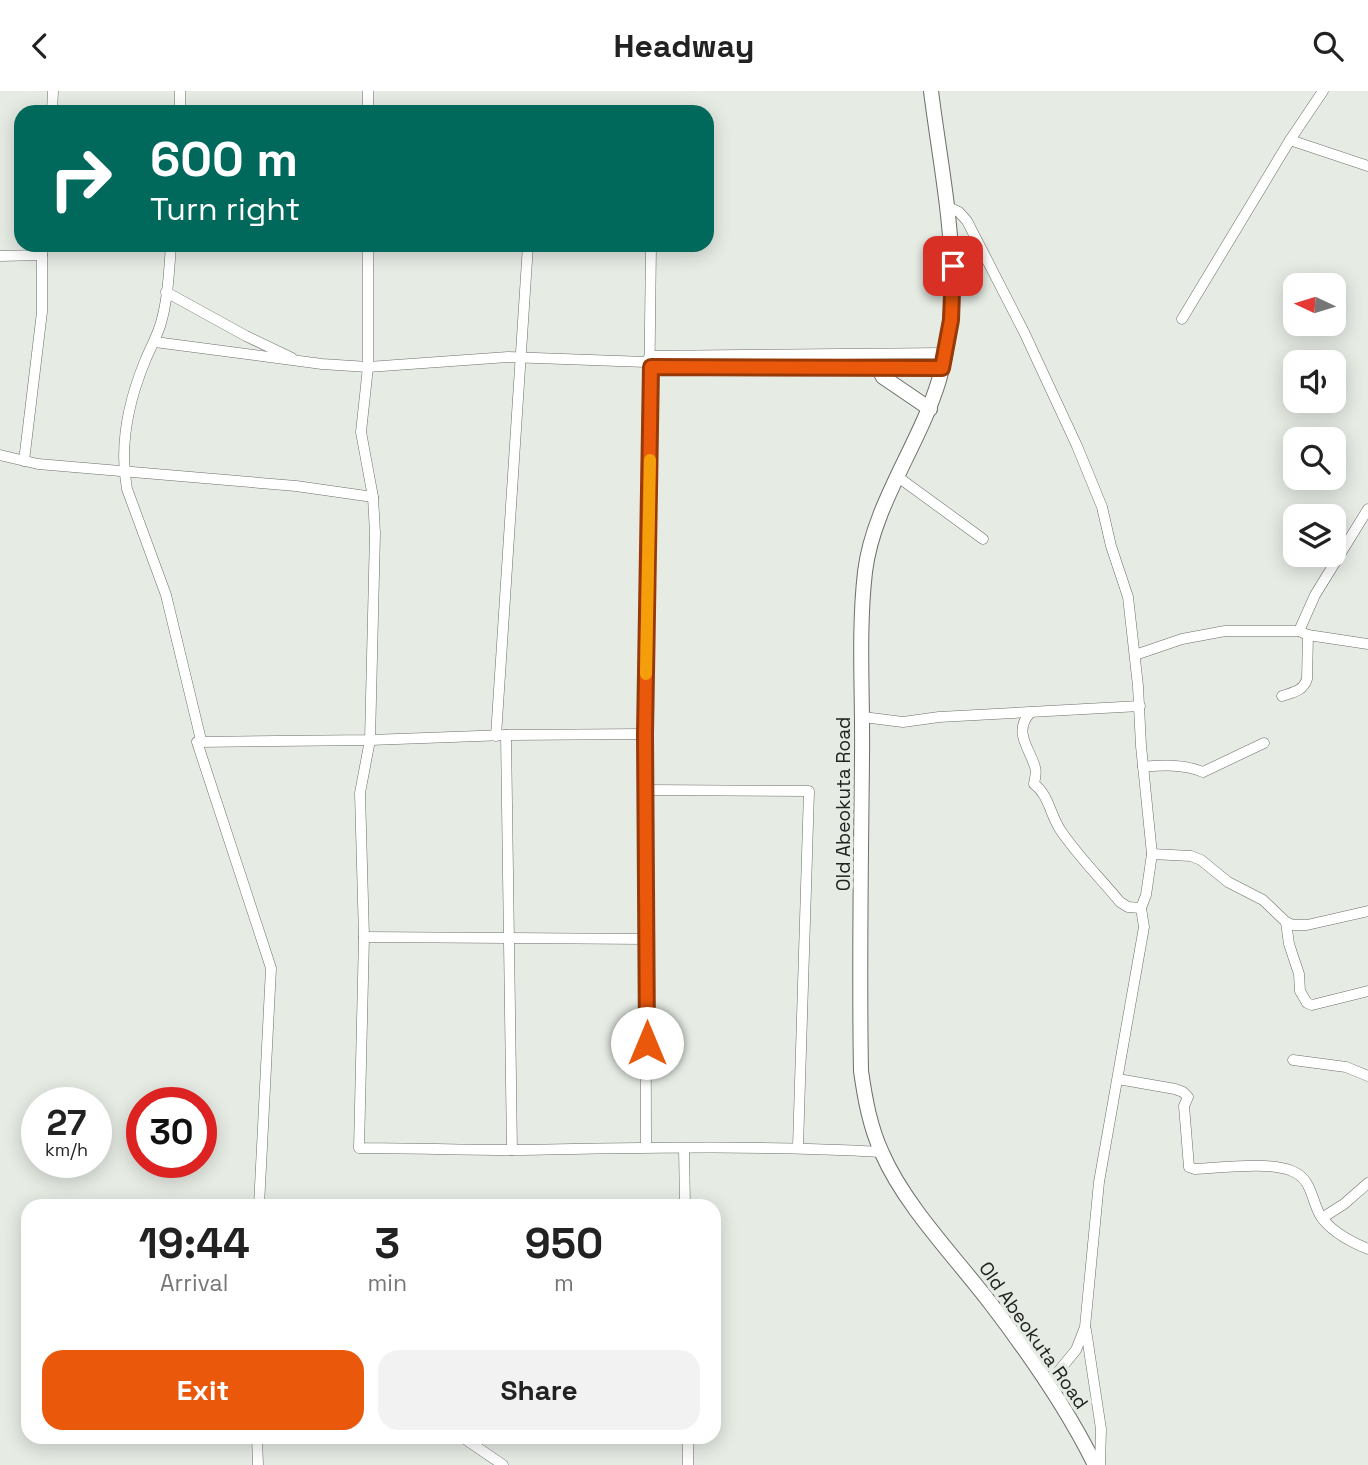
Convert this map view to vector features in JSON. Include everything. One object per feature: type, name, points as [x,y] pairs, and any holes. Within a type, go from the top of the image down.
[{"type":"highway","name":"Old Abeokuta Road","points":[[931,91],[952,246],[953,286],[942,368],[929,409],[874,537],[866,569],[863,604],[861,1070],[866,1106],[881,1151],[901,1187],[993,1306],[1048,1384],[1098,1465]]},
{"type":"highway","points":[[879,360],[883,377],[929,409]]},
{"type":"street","points":[[1182,319],[1290,140],[1323,91]]},
{"type":"street","points":[[1290,140],[1368,166]]},
{"type":"street","points":[[946,206],[967,221],[1029,342],[1102,507],[1111,546],[1128,597],[1152,854],[1142,908],[1144,927],[1092,1229],[1085,1327],[1101,1429],[1098,1465]]},
{"type":"street","points":[[0,256],[28,252]]},
{"type":"street","points":[[24,461],[40,338],[42,252]]},
{"type":"street","points":[[170,252],[162,322],[144,363],[131,404],[123,456],[124,473],[133,507],[166,595],[175,629],[201,740],[197,742]]},
{"type":"street","points":[[368,252],[368,367],[361,432],[373,497],[375,533],[370,740],[360,793],[364,937],[359,1148],[512,1150],[646,1146],[684,1149],[799,1147],[881,1151]]},
{"type":"street","points":[[512,1150],[501,735],[528,252]]},
{"type":"street","points":[[646,1146],[645,734],[651,252]]},
{"type":"street","points":[[166,292],[300,362]]},
{"type":"street","points":[[155,342],[300,362],[368,367],[522,357],[649,362],[879,360],[946,353]]},
{"type":"street","points":[[879,360],[942,368]]},
{"type":"street","points":[[0,455],[38,464],[296,486],[373,497]]},
{"type":"street","points":[[898,477],[984,539]]},
{"type":"street","points":[[1282,696],[1301,690],[1305,685],[1307,679],[1303,633],[1315,595],[1368,509]]},
{"type":"street","points":[[1135,655],[1182,639],[1225,631],[1303,633],[1368,644]]},
{"type":"street","points":[[863,717],[903,722],[939,717],[1140,706]]},
{"type":"street","points":[[1030,713],[1023,721],[1022,731],[1037,769],[1034,784],[1044,792],[1049,810],[1060,830],[1121,902],[1128,907],[1142,908]]},
{"type":"street","points":[[197,742],[645,734]]},
{"type":"street","points":[[197,742],[271,968],[259,1199]]},
{"type":"street","points":[[1143,767],[1171,765],[1190,767],[1203,772],[1264,743]]},
{"type":"street","points":[[647,790],[809,791],[799,1147]]},
{"type":"street","points":[[1152,854],[1191,856],[1200,860],[1228,882],[1263,900],[1286,922],[1300,926],[1368,911]]},
{"type":"street","points":[[1286,922],[1299,974],[1300,991],[1307,1003],[1312,1005],[1368,991]]},
{"type":"street","points":[[364,937],[647,939]]},
{"type":"street","points":[[1293,1060],[1346,1067],[1368,1076]]},
{"type":"street","points":[[1118,1079],[1175,1089],[1188,1097],[1184,1106],[1189,1167],[1279,1168],[1294,1171],[1311,1189],[1322,1218],[1342,1236],[1368,1248]]},
{"type":"street","points":[[684,1149],[685,1199]]},
{"type":"street","points":[[1322,1218],[1344,1204],[1368,1183]]},
{"type":"street","points":[[1357,1244],[1368,1238]]},
{"type":"street","points":[[1048,1384],[1076,1350],[1085,1327]]},
{"type":"street","points":[[257,1444],[258,1465]]},
{"type":"street","points":[[472,1444],[503,1465]]},
{"type":"street","points":[[688,1444],[688,1465]]},
{"type":"slow traffic","points":[[646,674],[650,460]]},
{"type":"route","points":[[647,1043],[645,734],[651,367],[942,368],[951,320],[953,266]]}]
